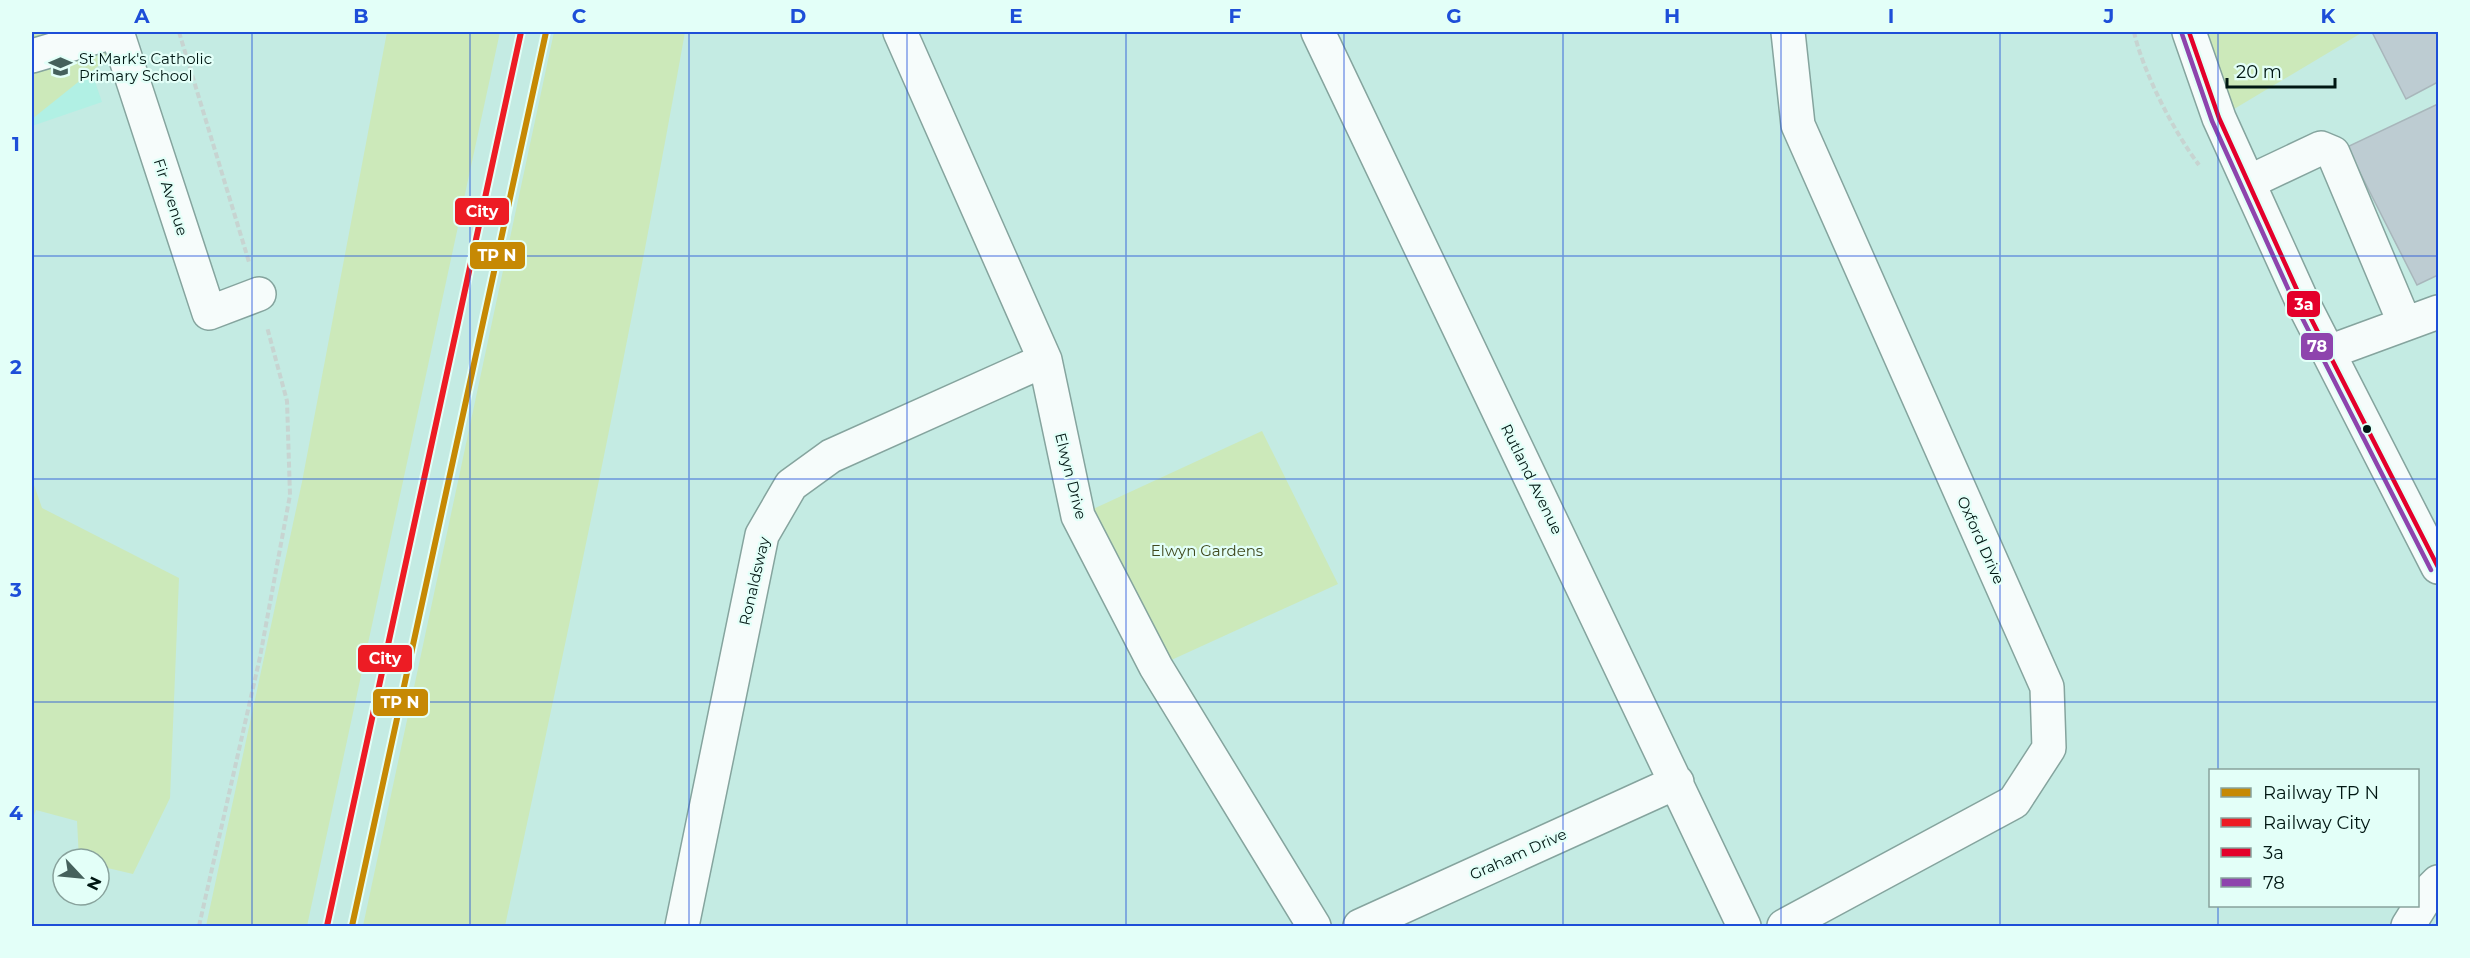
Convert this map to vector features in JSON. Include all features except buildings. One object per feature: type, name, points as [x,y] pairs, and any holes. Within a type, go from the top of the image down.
[{"type":"street","points":[[32,56],[115,32]]},
{"type":"street","name":"Fir Avenue","points":[[115,32],[209,313],[259,294]]},
{"type":"street","name":"Elwyn Drive","points":[[900,32],[1045,360],[1078,516],[1156,667],[1314,927]]},
{"type":"street","name":"Rutland Avenue","points":[[1318,32],[1677,782],[1744,927]]},
{"type":"street","name":"Oxford Drive","points":[[1784,927],[2014,802],[2049,748],[2046,687],[1798,125],[1788,32]]},
{"type":"street","points":[[2189,32],[2219,118],[2302,301],[2439,567]]},
{"type":"street","points":[[2249,182],[2321,148],[2333,153],[2405,324]]},
{"type":"street","points":[[2329,352],[2439,312]]},
{"type":"street","name":"Ronaldsway","points":[[682,927],[762,535],[791,485],[831,456],[1045,360]]},
{"type":"street","name":"Graham Drive","points":[[1360,927],[1677,782]]},
{"type":"street","points":[[2408,927],[2431,890],[2439,882]]},
{"type":"path","points":[[179,32],[259,294],[287,401],[290,495],[260,657],[199,927]]},
{"type":"shaded area","name":"St Mark's Catholic Primary School","points":[[32,32],[78,32],[102,102],[32,126]]},
{"type":"green space","name":"St Mark's Catholic Primary School","points":[[32,32],[116,32],[122,47],[32,119]]},
{"type":"green space","points":[[387,32],[500,32],[307,926],[206,926],[302,482]]},
{"type":"green space","points":[[554,32],[685,32],[622,368],[529,815],[505,926],[363,926]]},
{"type":"green space","points":[[2189,32],[2363,32],[2219,118]]},
{"type":"green space","name":"Elwyn Gardens","points":[[1262,431],[1338,584],[1156,667],[1078,516]]},
{"type":"green space","points":[[32,479],[42,508],[179,578],[170,798],[133,874],[111,869],[111,847],[78,847],[77,821],[36,810],[32,821]]},
{"type":"transit line","points":[[352,926],[546,32]]},
{"type":"transit line","name":"3a","points":[[2189,32],[2219,118],[2302,301],[2438,567]]},
{"type":"transit line","name":"78","points":[[2182,34],[2212,121],[2295,304],[2431,570]]},
{"type":"rail line","name":"City","points":[[327,926],[521,32]]},
{"type":"place","name":"St Mark's Catholic Primary School","points":[[61,67]]}]
